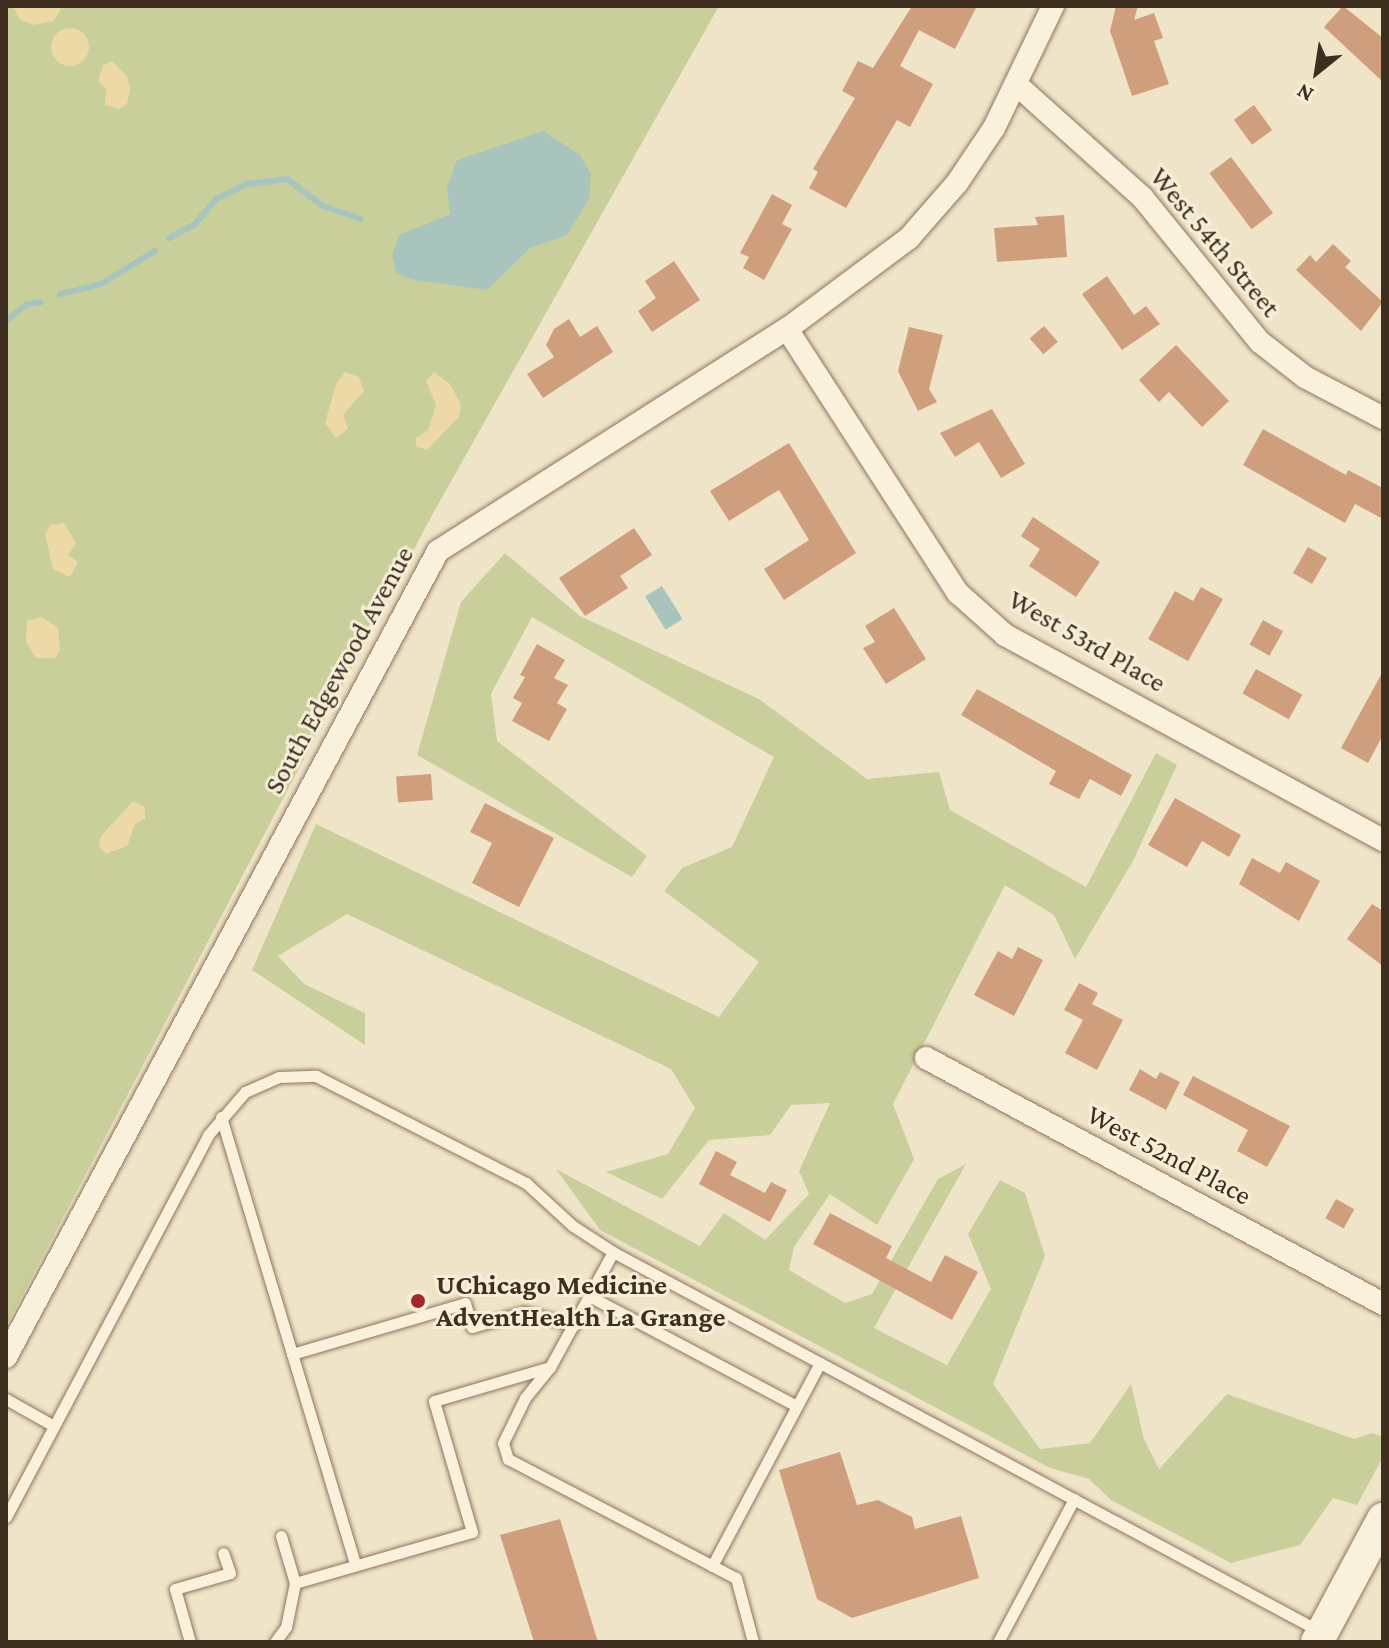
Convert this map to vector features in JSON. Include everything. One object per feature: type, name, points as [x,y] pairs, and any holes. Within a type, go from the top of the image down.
[{"type":"street","name":"South Edgewood Avenue","points":[[6,1357],[438,551],[787,329],[909,238],[957,183],[1017,85],[1053,6]]},
{"type":"street","name":"West 54th Street","points":[[1017,85],[1142,197],[1260,342],[1305,377],[1383,418]]},
{"type":"street","name":"West 53rd Place","points":[[787,329],[958,593],[1005,635],[1383,840]]},
{"type":"street","name":"West 52nd Place","points":[[926,1058],[1383,1304]]},
{"type":"street","points":[[1320,1637],[1383,1519]]},
{"type":"lane","points":[[6,1517],[221,1117],[231,1104],[260,1085],[288,1076],[316,1076],[526,1183],[573,1226],[613,1252],[1074,1499],[1320,1637]]},
{"type":"lane","points":[[221,1117],[355,1565]]},
{"type":"lane","points":[[613,1252],[550,1367],[525,1398],[503,1443],[508,1459],[736,1578],[753,1642]]},
{"type":"lane","points":[[589,1296],[797,1406]]},
{"type":"lane","points":[[292,1354],[465,1303],[472,1327],[524,1312],[574,1325]]},
{"type":"lane","points":[[712,1566],[820,1363]]},
{"type":"lane","points":[[295,1583],[472,1532],[434,1401],[550,1367]]},
{"type":"lane","points":[[6,1399],[54,1426]]},
{"type":"lane","points":[[998,1642],[1074,1499]]},
{"type":"lane","points":[[275,1642],[286,1627],[295,1583],[281,1536]]},
{"type":"lane","points":[[190,1642],[175,1589],[230,1573],[223,1553]]},
{"type":"green space","points":[[6,6],[719,6],[431,517],[6,1326]]},
{"type":"green space","points":[[505,553],[580,616],[759,699],[867,779],[939,772],[950,810],[1086,887],[1156,753],[1177,765],[1133,861],[1075,959],[1054,915],[1005,885],[893,1104],[914,1159],[877,1225],[830,1194],[794,1247],[789,1270],[845,1303],[872,1294],[938,1179],[966,1164],[874,1328],[947,1365],[991,1289],[968,1234],[1000,1180],[1025,1193],[1045,1256],[993,1384],[1040,1449],[1090,1443],[1131,1384],[1144,1439],[1159,1469],[1227,1394],[1354,1439],[1372,1433],[1383,1437],[1383,1457],[1357,1505],[1333,1498],[1300,1545],[1231,1563],[1111,1500],[1089,1479],[1050,1468],[600,1230],[556,1169],[700,1246],[724,1213],[765,1240],[809,1194],[799,1171],[830,1103],[791,1105],[770,1135],[709,1140],[662,1199],[606,1172],[668,1154],[695,1108],[671,1069],[347,914],[278,956],[304,984],[365,1013],[365,1045],[252,970],[316,824],[719,1017],[759,962],[664,891],[682,868],[732,847],[774,757],[532,617],[491,694],[497,741],[647,856],[632,877],[417,755],[461,602]]},
{"type":"sand","points":[[12,6],[62,7],[54,21],[34,25],[21,20]]},
{"type":"sand","points":[[70,28],[83,34],[89,47],[83,60],[70,66],[57,60],[51,47],[57,34]]},
{"type":"sand","points":[[112,61],[127,76],[130,90],[127,104],[119,109],[105,105],[106,89],[98,81],[103,65]]},
{"type":"sand","points":[[345,372],[359,377],[364,391],[343,415],[348,429],[336,438],[325,423],[336,384]]},
{"type":"sand","points":[[434,372],[450,384],[461,405],[459,417],[427,450],[416,446],[416,438],[428,430],[436,405],[426,381]]},
{"type":"sand","points":[[64,523],[76,543],[68,555],[78,562],[70,577],[53,569],[45,534],[50,525]]},
{"type":"sand","points":[[42,617],[58,628],[60,650],[55,658],[36,658],[26,642],[27,621]]},
{"type":"sand","points":[[133,801],[145,807],[145,819],[135,824],[127,846],[106,854],[99,846],[101,836]]},
{"type":"water","points":[[543,131],[580,155],[591,174],[589,199],[567,235],[530,248],[487,290],[409,279],[396,272],[392,255],[399,235],[450,214],[447,188],[457,160]]},
{"type":"water","points":[[662,586],[683,619],[666,630],[645,597]]},
{"type":"building","points":[[912,6],[977,6],[955,49],[919,30],[900,66],[933,84],[910,127],[897,120],[846,208],[809,188],[818,172],[813,169],[855,98],[842,91],[858,61],[873,68]]},
{"type":"building","points":[[1116,6],[1138,6],[1134,20],[1154,13],[1163,38],[1154,41],[1169,84],[1132,96],[1110,31]]},
{"type":"building","points":[[1343,6],[1383,38],[1383,82],[1324,27]]},
{"type":"building","points":[[1254,105],[1272,130],[1252,145],[1234,120]]},
{"type":"building","points":[[1231,157],[1273,213],[1252,229],[1209,173]]},
{"type":"building","points":[[772,194],[792,205],[782,224],[792,229],[764,280],[743,268],[749,257],[740,253]]},
{"type":"building","points":[[1064,215],[1067,257],[997,262],[994,228],[1038,225],[1035,217]]},
{"type":"building","points":[[1333,244],[1351,261],[1345,267],[1383,302],[1361,331],[1296,270],[1310,255],[1316,262]]},
{"type":"building","points":[[674,261],[700,300],[652,332],[638,311],[656,298],[645,281]]},
{"type":"building","points":[[1107,276],[1134,315],[1146,306],[1160,324],[1122,350],[1082,294]]},
{"type":"building","points":[[569,319],[580,337],[597,326],[613,352],[543,398],[527,374],[554,357],[546,345],[554,329]]},
{"type":"building","points":[[1044,326],[1058,342],[1043,354],[1030,338]]},
{"type":"building","points":[[909,327],[943,335],[929,389],[937,402],[918,411],[898,371]]},
{"type":"building","points":[[1176,345],[1229,401],[1202,427],[1169,392],[1159,402],[1139,380]]},
{"type":"building","points":[[992,409],[1025,464],[1001,478],[979,442],[955,457],[940,433]]},
{"type":"building","points":[[1263,429],[1346,475],[1348,470],[1383,488],[1383,519],[1355,504],[1345,523],[1243,465]]},
{"type":"building","points":[[789,443],[856,553],[784,600],[764,569],[809,540],[779,490],[729,521],[710,491]]},
{"type":"building","points":[[1033,517],[1100,562],[1076,597],[1029,566],[1040,549],[1021,536]]},
{"type":"building","points":[[634,528],[652,555],[620,576],[628,588],[585,616],[559,578]]},
{"type":"building","points":[[1308,547],[1327,558],[1312,584],[1293,573]]},
{"type":"building","points":[[1201,587],[1223,599],[1188,661],[1148,639],[1175,591],[1193,601]]},
{"type":"building","points":[[894,608],[926,659],[886,684],[863,648],[875,642],[865,626]]},
{"type":"building","points":[[1263,620],[1283,631],[1270,656],[1249,644]]},
{"type":"building","points":[[537,644],[565,660],[554,678],[568,685],[557,703],[567,709],[549,741],[512,721],[522,703],[513,698],[525,677],[520,675]]},
{"type":"building","points":[[1256,669],[1302,695],[1289,719],[1242,693]]},
{"type":"building","points":[[1383,671],[1383,735],[1368,763],[1341,748]]},
{"type":"building","points":[[977,689],[1132,775],[1121,796],[1090,779],[1079,799],[1049,784],[1056,771],[961,715]]},
{"type":"building","points":[[431,774],[433,800],[398,802],[396,776]]},
{"type":"building","points":[[1175,798],[1241,835],[1229,857],[1202,841],[1187,867],[1148,845]]},
{"type":"building","points":[[485,803],[554,838],[519,907],[472,883],[492,843],[470,832]]},
{"type":"building","points":[[1252,858],[1280,873],[1286,862],[1320,881],[1299,921],[1239,884]]},
{"type":"building","points":[[1372,904],[1383,911],[1383,966],[1347,939]]},
{"type":"building","points":[[1018,947],[1043,960],[1014,1016],[974,995],[998,951],[1012,959]]},
{"type":"building","points":[[1079,983],[1098,993],[1092,1004],[1123,1020],[1097,1070],[1065,1053],[1083,1020],[1064,1010]]},
{"type":"building","points":[[1140,1069],[1156,1079],[1160,1072],[1180,1082],[1166,1110],[1129,1090]]},
{"type":"building","points":[[1193,1076],[1290,1126],[1267,1167],[1237,1151],[1248,1130],[1183,1095]]},
{"type":"building","points":[[716,1151],[737,1162],[730,1175],[765,1193],[771,1182],[787,1190],[770,1222],[699,1184]]},
{"type":"building","points":[[1336,1199],[1354,1209],[1344,1228],[1325,1218]]},
{"type":"building","points":[[830,1213],[892,1246],[886,1258],[931,1282],[945,1255],[978,1272],[952,1320],[813,1244]]},
{"type":"building","points":[[840,1452],[857,1505],[878,1500],[912,1517],[915,1529],[961,1516],[979,1578],[852,1618],[817,1599],[779,1470]]},
{"type":"building","points":[[560,1519],[598,1642],[534,1642],[500,1535]]},
{"type":"waterway","points":[[169,238],[195,224],[216,199],[247,184],[287,179],[323,206],[361,219]]},
{"type":"waterway","points":[[60,294],[101,284],[155,251]]},
{"type":"waterway","points":[[6,321],[27,304],[41,302]]},
{"type":"place","name":"UChicago Medicine AdventHealth La Grange","points":[[418,1301]]}]
